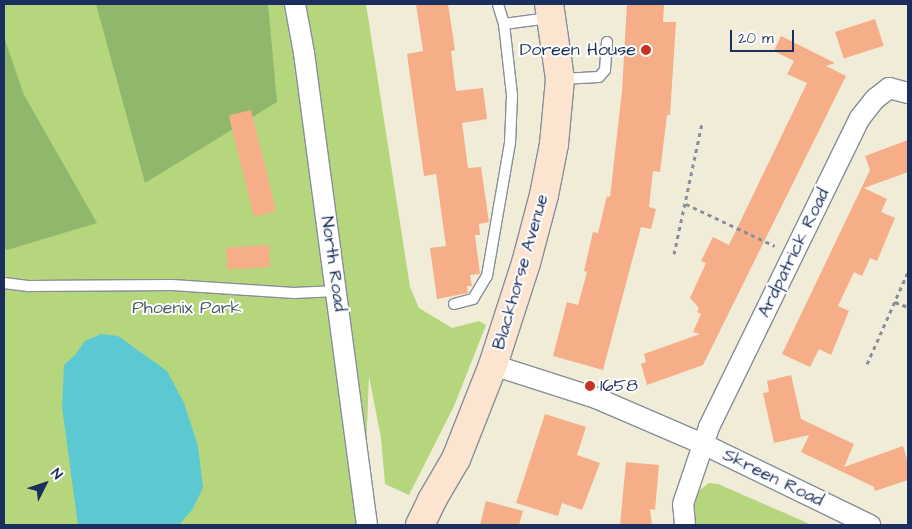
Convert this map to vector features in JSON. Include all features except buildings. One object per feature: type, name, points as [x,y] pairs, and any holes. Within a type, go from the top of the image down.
[{"type":"main road","name":"Blackhorse Avenue","points":[[420,525],[456,459],[493,365],[526,263],[544,195],[556,128],[560,79],[551,11]]},
{"type":"street","name":"North Road","points":[[295,4],[304,53],[337,291],[366,525]]},
{"type":"street","name":"Ardpatrick Road","points":[[703,444],[709,427],[860,118],[875,99],[889,88],[908,93]]},
{"type":"street","name":"Skreen Road","points":[[493,365],[596,398],[703,444],[870,525]]},
{"type":"street","name":"Skreen Road","points":[[685,525],[683,504],[703,444]]},
{"type":"lane","points":[[454,304],[473,299],[487,276],[510,143],[512,95],[504,24],[498,4]]},
{"type":"lane","points":[[504,24],[551,11]]},
{"type":"lane","points":[[560,79],[599,77],[605,70],[607,42]]},
{"type":"lane","points":[[4,282],[30,286],[172,285],[294,293],[337,291]]},
{"type":"path","points":[[674,254],[702,123]]},
{"type":"path","points":[[686,204],[793,255]]},
{"type":"path","points":[[867,364],[908,272]]},
{"type":"path","points":[[895,302],[908,307]]},
{"type":"green space","name":"Phoenix Park","points":[[4,4],[366,4],[410,287],[419,308],[452,328],[479,321],[486,325],[454,406],[409,495],[385,484],[381,438],[369,376],[363,525],[4,525]]},
{"type":"green space","points":[[96,4],[268,4],[277,102],[145,183]]},
{"type":"green space","points":[[4,37],[24,95],[97,223],[7,250],[4,248]]},
{"type":"green space","points":[[709,483],[718,484],[812,525],[692,525],[697,492]]},
{"type":"water","points":[[101,334],[118,336],[167,371],[184,403],[198,446],[203,488],[192,510],[179,525],[78,525],[62,407],[64,365],[75,355],[85,341]]},
{"type":"place","name":"Doreen House","points":[[646,50]]},
{"type":"place","name":"1658","points":[[590,386]]}]
